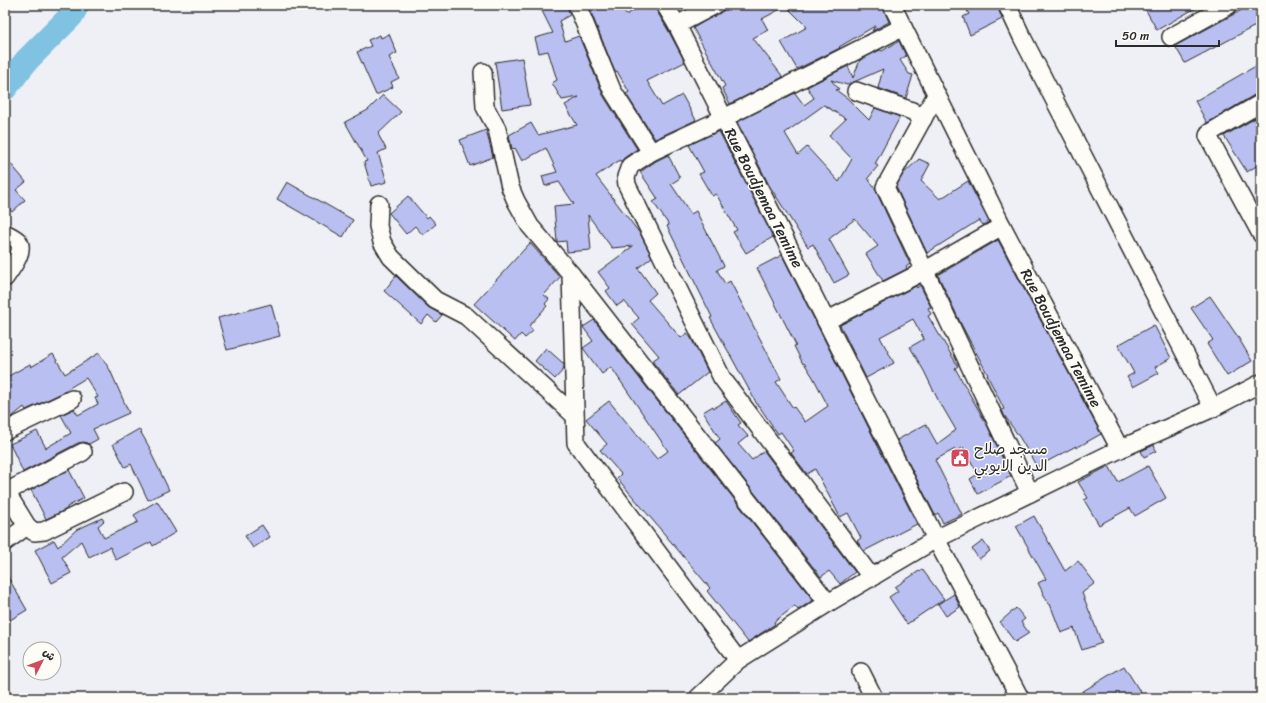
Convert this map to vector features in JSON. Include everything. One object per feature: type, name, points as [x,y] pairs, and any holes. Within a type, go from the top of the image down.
[{"type":"street","points":[[577,5],[612,90],[651,152]]},
{"type":"street","name":"Rue Boudjemaa Temime","points":[[665,5],[677,25],[936,539],[1020,698]]},
{"type":"street","points":[[677,25],[716,5]]},
{"type":"street","name":"Rue Boudjemaa Temime","points":[[892,5],[1002,226],[1120,449]]},
{"type":"street","points":[[1007,5],[1022,38],[1213,408]]},
{"type":"street","points":[[1171,37],[1229,5]]},
{"type":"street","name":"Rue Boudjemaa Temime","points":[[872,578],[722,378],[627,185],[626,177],[628,170],[633,164],[651,152],[724,118],[903,27]]},
{"type":"street","points":[[483,72],[485,107],[497,129],[510,187],[530,226],[571,274],[828,603]]},
{"type":"street","points":[[856,91],[912,111],[924,119]]},
{"type":"street","points":[[936,95],[885,187],[1030,493]]},
{"type":"street","points":[[1261,103],[1209,133],[1208,136],[1261,234]]},
{"type":"street","points":[[379,204],[378,226],[382,242],[390,257],[435,300],[466,316],[575,416]]},
{"type":"street","points":[[826,321],[924,271],[1002,226]]},
{"type":"street","points":[[5,233],[19,242],[21,248],[19,256],[5,278]]},
{"type":"street","points":[[571,274],[576,443],[738,660]]},
{"type":"street","points":[[698,698],[738,660],[828,603],[936,539],[1120,449],[1213,408],[1261,383]]},
{"type":"street","points":[[5,431],[72,398]]},
{"type":"street","points":[[83,452],[5,491],[27,526],[34,532],[44,531],[124,492]]},
{"type":"street","points":[[5,542],[27,526]]},
{"type":"street","points":[[861,672],[874,698]]},
{"type":"building","points":[[539,5],[567,5],[570,15],[559,21],[565,41],[579,36],[603,95],[637,149],[624,158],[621,162],[620,160],[596,176],[641,235],[652,257],[638,268],[656,293],[648,300],[681,338],[687,333],[708,372],[679,395],[652,361],[659,356],[632,324],[639,318],[624,301],[617,306],[606,291],[610,288],[598,272],[633,246],[612,248],[588,215],[591,250],[567,252],[566,241],[557,242],[554,206],[574,204],[559,182],[545,186],[542,176],[557,172],[546,148],[522,161],[515,148],[512,149],[509,135],[531,123],[538,135],[577,125],[565,105],[579,97],[562,100],[552,83],[557,80],[548,51],[539,53],[535,38],[553,33]]},
{"type":"building","points":[[588,5],[621,5],[626,15],[643,5],[655,5],[656,10],[685,62],[647,81],[662,106],[682,95],[696,120],[655,139],[626,94],[629,92],[617,71],[615,72]]},
{"type":"building","points":[[733,5],[882,5],[889,22],[872,31],[875,26],[839,47],[840,48],[797,69],[781,42],[807,27],[786,6],[762,19],[768,30],[753,38],[783,77],[730,104],[722,88],[725,86],[693,28]]},
{"type":"building","points":[[973,5],[997,5],[1002,19],[970,35],[963,17],[969,14],[966,9]]},
{"type":"building","points":[[1143,5],[1201,5],[1157,30]]},
{"type":"building","points":[[1251,5],[1261,5],[1261,23],[1185,63],[1175,46]]},
{"type":"building","points":[[389,34],[397,53],[389,57],[399,78],[391,82],[393,87],[376,95],[357,52],[371,46],[368,40],[380,35],[381,38]]},
{"type":"building","points":[[899,41],[906,56],[900,60],[909,74],[913,75],[906,98],[878,88],[883,69],[847,85],[831,80],[839,89],[836,90],[847,98],[869,120],[875,108],[900,117],[875,164],[878,166],[868,178],[875,189],[910,264],[906,267],[907,269],[883,281],[866,254],[878,246],[855,219],[829,239],[849,275],[834,283],[813,244],[808,247],[769,185],[737,122],[795,93],[804,105],[814,98],[807,87],[848,66],[853,78],[860,60],[880,50],[882,51]],"holes":[[[824,105],[846,119],[829,135],[852,159],[839,182],[807,147],[798,155],[785,133]]]},
{"type":"building","points":[[522,58],[530,105],[502,109],[495,62]]},
{"type":"building","points":[[1261,63],[1261,93],[1256,94],[1207,123],[1195,101]]},
{"type":"building","points":[[383,95],[401,112],[378,134],[386,149],[378,153],[387,182],[371,186],[364,162],[367,161],[345,122],[368,110]]},
{"type":"building","points":[[1261,115],[1261,163],[1247,172],[1224,136]]},
{"type":"building","points":[[486,130],[493,157],[470,166],[460,140]]},
{"type":"building","points":[[719,131],[773,237],[746,253],[733,232],[737,230],[716,194],[712,196],[699,174],[704,172],[689,145]]},
{"type":"building","points":[[668,155],[680,178],[671,184],[691,214],[696,211],[724,266],[717,270],[725,284],[730,281],[781,379],[776,382],[793,408],[794,407],[805,422],[828,406],[813,377],[804,363],[803,364],[794,346],[796,345],[757,268],[782,255],[917,524],[864,551],[857,541],[861,538],[848,513],[840,517],[815,469],[807,474],[791,453],[794,451],[781,432],[778,434],[758,406],[710,318],[712,317],[667,226],[669,225],[653,202],[658,199],[640,172]]},
{"type":"building","points":[[5,157],[26,182],[16,190],[25,200],[12,212],[5,204],[9,198],[8,197],[5,200]]},
{"type":"building","points":[[919,159],[930,164],[921,181],[940,199],[968,181],[989,222],[983,225],[979,220],[927,253],[896,187],[903,174]]},
{"type":"building","points":[[287,182],[353,220],[343,237],[277,199]]},
{"type":"building","points":[[408,196],[427,218],[429,216],[436,224],[423,235],[415,226],[406,234],[389,213]]},
{"type":"building","points":[[998,240],[1101,434],[1037,467],[1004,415],[1002,410],[1004,409],[988,375],[961,324],[938,275]]},
{"type":"building","points":[[530,243],[560,277],[544,295],[549,299],[545,304],[547,306],[529,326],[533,331],[525,338],[521,334],[515,341],[474,304]]},
{"type":"building","points":[[396,276],[428,307],[442,315],[436,322],[428,315],[421,324],[384,291]]},
{"type":"building","points":[[920,285],[931,307],[928,308],[931,314],[928,316],[958,366],[955,368],[987,425],[1011,476],[978,494],[970,479],[978,474],[963,447],[957,452],[955,449],[935,460],[962,514],[943,523],[938,513],[935,515],[897,440],[926,424],[937,444],[956,430],[941,406],[924,371],[910,347],[924,339],[913,319],[880,337],[894,363],[866,378],[840,325],[916,286],[917,288]]},
{"type":"building","points":[[1210,296],[1238,337],[1252,361],[1227,376],[1207,344],[1213,340],[1191,308]]},
{"type":"building","points":[[271,304],[280,336],[227,350],[218,318]]},
{"type":"building","points":[[594,320],[813,600],[798,610],[795,606],[774,622],[775,624],[748,642],[707,591],[710,588],[617,478],[621,474],[600,450],[607,444],[586,419],[609,401],[657,459],[668,451],[611,367],[602,374],[583,348],[593,341],[583,327]]},
{"type":"building","points":[[1154,325],[1171,358],[1155,367],[1159,373],[1133,387],[1127,377],[1134,373],[1118,345]]},
{"type":"building","points":[[546,348],[564,364],[564,369],[555,379],[535,361]]},
{"type":"building","points":[[99,353],[110,370],[129,413],[93,429],[98,439],[89,444],[84,442],[78,443],[23,472],[10,444],[37,431],[46,448],[71,433],[61,415],[74,409],[78,415],[98,404],[95,398],[98,397],[86,378],[64,392],[26,410],[24,407],[13,416],[5,420],[5,378],[30,364],[31,367],[53,354],[65,374]]},
{"type":"building","points":[[726,401],[741,423],[738,425],[748,436],[738,444],[752,460],[764,451],[855,572],[840,584],[829,571],[821,577],[715,443],[720,439],[703,412]]},
{"type":"building","points":[[139,429],[152,452],[151,453],[169,490],[148,500],[131,464],[125,467],[113,444]]},
{"type":"building","points":[[1154,445],[1156,451],[1144,457],[1141,451]]},
{"type":"building","points":[[1109,466],[1118,482],[1148,466],[1166,498],[1135,516],[1130,508],[1099,525],[1084,500],[1088,498],[1078,482]]},
{"type":"building","points":[[69,470],[84,498],[67,507],[67,509],[46,519],[31,490]]},
{"type":"building","points":[[157,501],[176,532],[153,546],[151,542],[116,560],[110,547],[89,557],[81,541],[62,557],[71,573],[52,583],[35,550],[54,540],[58,547],[76,530],[102,518],[104,521],[98,526],[104,538],[138,522],[134,515]]},
{"type":"building","points":[[1034,516],[1065,571],[1078,561],[1095,583],[1082,593],[1102,643],[1082,650],[1074,628],[1061,633],[1050,604],[1049,605],[1038,583],[1046,579],[1016,526]]},
{"type":"building","points":[[262,525],[270,537],[253,548],[245,536]]},
{"type":"building","points":[[983,541],[990,551],[979,559],[972,549]]},
{"type":"building","points":[[922,569],[944,599],[907,624],[889,597],[898,591],[895,587]]},
{"type":"building","points":[[5,572],[27,610],[5,623]]},
{"type":"building","points":[[954,594],[960,607],[946,616],[938,604]]},
{"type":"building","points":[[1016,608],[1025,619],[1021,622],[1029,633],[1015,642],[1000,622]]},
{"type":"building","points":[[1124,666],[1144,698],[1072,698]]},
{"type":"waterway","points":[[5,88],[27,60],[71,16],[77,5]]},
{"type":"place","name":"مسجد صلاح الدين الايوبي","points":[[960,458]]}]
